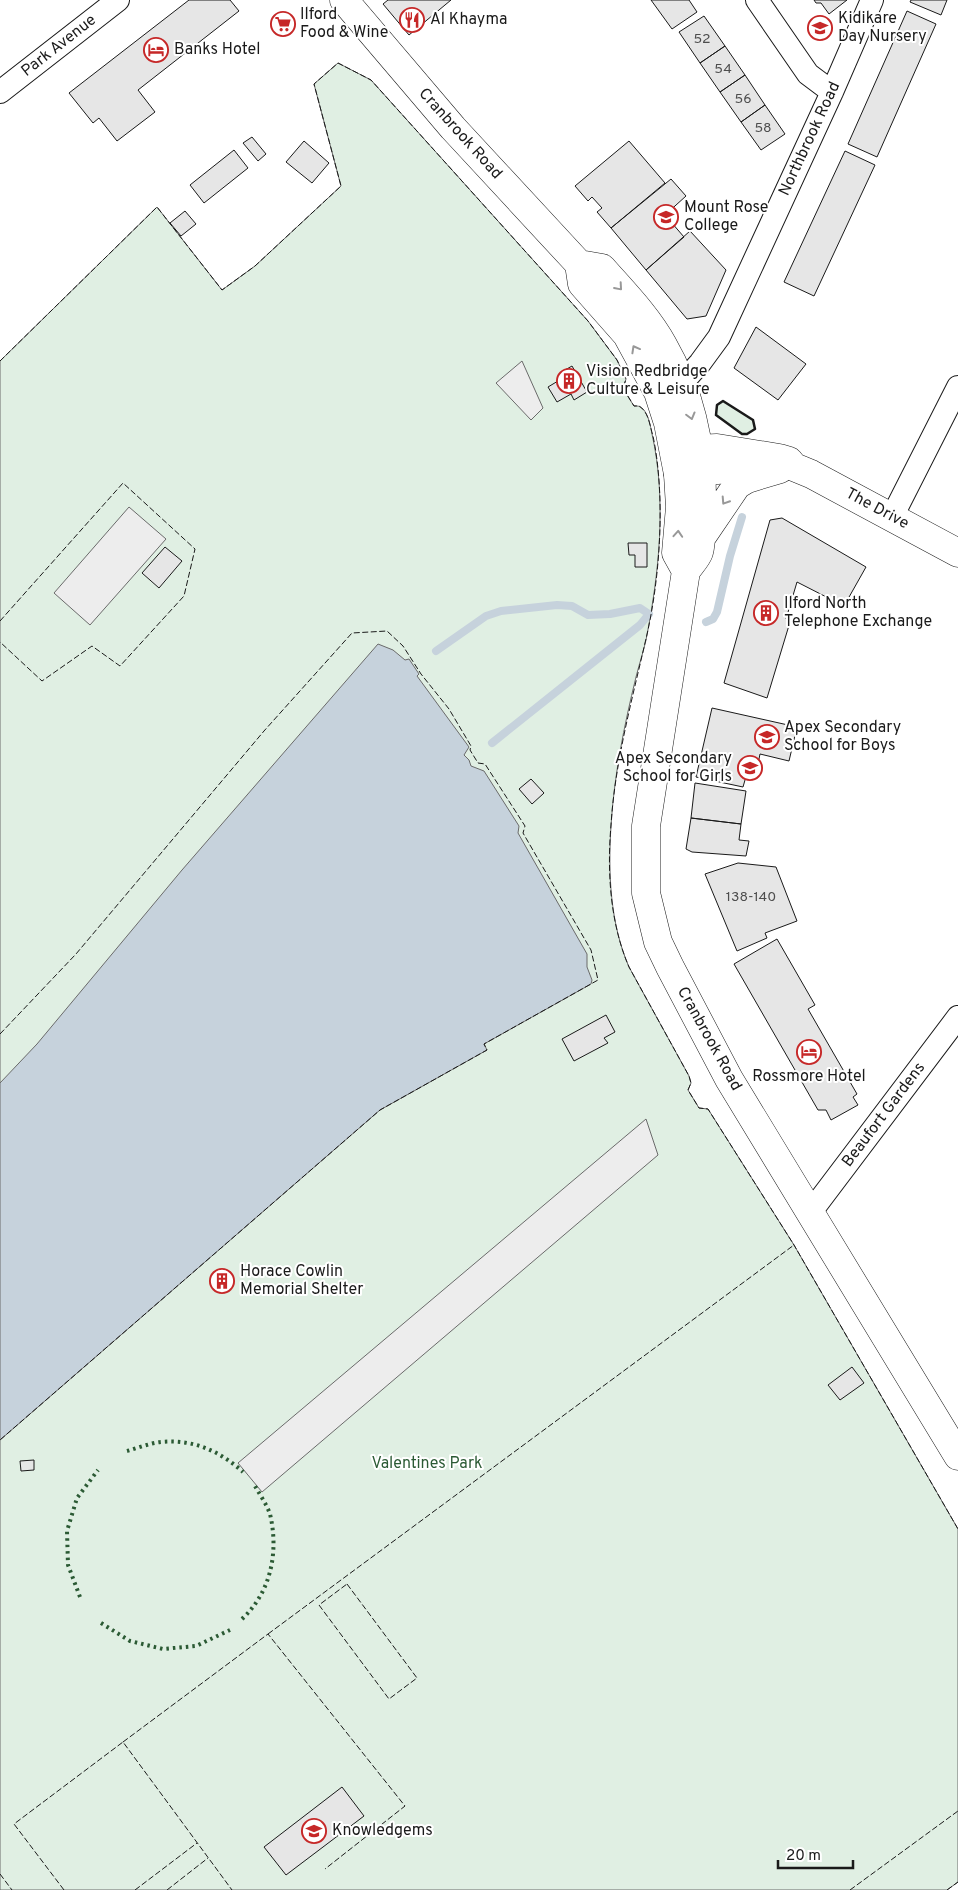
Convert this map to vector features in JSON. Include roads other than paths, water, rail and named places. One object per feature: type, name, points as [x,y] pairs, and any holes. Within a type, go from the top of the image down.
[{"type":"main road","name":"Cranbrook Road","points":[[344,0],[454,128],[580,264],[582,284],[670,388],[668,423],[703,492],[699,552],[686,571],[646,826],[646,893],[658,942],[729,1078],[958,1456]]},
{"type":"main road","name":"Cranbrook Road","points":[[686,571],[676,553],[680,507],[688,461]]},
{"type":"main road","name":"The Drive","points":[[688,461],[743,468],[787,468],[811,474],[958,553]]},
{"type":"main road","points":[[701,538],[737,485],[747,479],[787,468]]},
{"type":"street","name":"Park Avenue","points":[[0,92],[118,0]]},
{"type":"street","points":[[757,0],[808,74],[832,92]]},
{"type":"street","name":"Northbrook Road","points":[[670,388],[700,363],[719,337],[832,92],[872,0]]},
{"type":"street","points":[[892,517],[958,387]]},
{"type":"street","name":"Beaufort Gardens","points":[[810,1213],[958,1017]]},
{"type":"waterway","points":[[706,622],[713,619],[717,612],[730,556],[742,517]]},
{"type":"waterway","points":[[436,651],[486,616],[501,611],[557,605],[572,606],[588,615],[610,614],[640,608],[649,614],[640,625],[492,743]]},
{"type":"place","name":"Al Khayma","points":[[412,20]]},
{"type":"place","name":"Ilford Food & Wine","points":[[283,24]]},
{"type":"place","name":"Kidikare Day Nursery","points":[[820,28]]},
{"type":"place","name":"Banks Hotel","points":[[156,50]]},
{"type":"place","name":"Mount Rose College","points":[[666,217]]},
{"type":"place","name":"Vision Redbridge Culture & Leisure","points":[[569,381]]},
{"type":"place","name":"Ilford North Telephone Exchange","points":[[766,613]]},
{"type":"place","name":"Apex Secondary School for Boys","points":[[767,737]]},
{"type":"place","name":"Apex Secondary School for Girls","points":[[750,768]]},
{"type":"place","name":"Rossmore Hotel","points":[[809,1052]]},
{"type":"place","name":"Horace Cowlin Memorial Shelter","points":[[222,1281]]},
{"type":"place","name":"Knowledgems","points":[[314,1831]]},
{"type":"park label","name":"Valentines Park","points":[[427,1464]]}]
